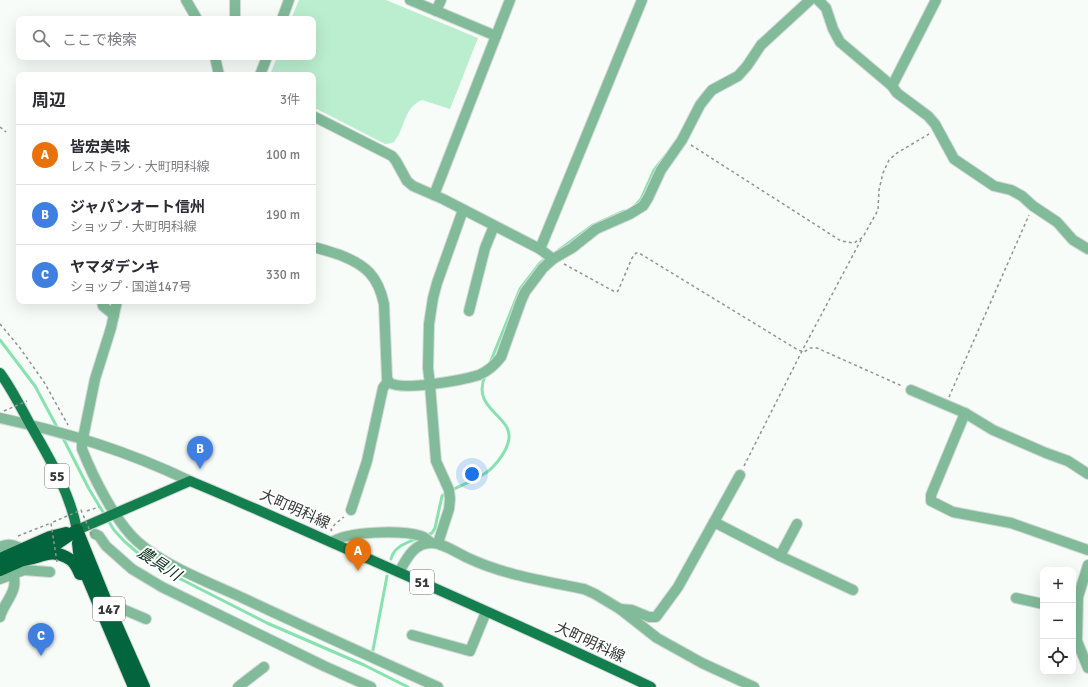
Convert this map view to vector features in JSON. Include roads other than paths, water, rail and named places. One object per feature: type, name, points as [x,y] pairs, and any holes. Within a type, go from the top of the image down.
[{"type":"highway","name":"147","points":[[0,570],[22,560],[50,537],[77,530],[134,687]]},
{"type":"highway","name":"147","points":[[0,559],[28,560],[52,552],[60,554],[74,562],[92,601],[105,609],[144,687]]},
{"type":"main road","name":"55","points":[[0,373],[42,445],[68,499],[77,530]]},
{"type":"main road","points":[[77,530],[115,515],[190,481]]},
{"type":"main road","name":"大町明科線","points":[[190,481],[333,538],[399,572],[652,687]]},
{"type":"street","points":[[186,0],[195,16]]},
{"type":"street","points":[[235,0],[235,16]]},
{"type":"street","points":[[283,16],[289,0]]},
{"type":"street","points":[[410,0],[496,36]]},
{"type":"street","points":[[436,11],[441,0]]},
{"type":"street","points":[[434,195],[510,0]]},
{"type":"street","points":[[540,249],[642,0]]},
{"type":"street","points":[[388,381],[400,385],[430,385],[479,375],[496,364],[500,357],[520,301],[534,280],[553,259],[572,248],[596,229],[630,214],[643,206],[661,170],[682,140],[700,105],[712,90],[738,76],[747,66],[761,45],[810,0]]},
{"type":"street","points":[[818,0],[826,8],[833,29],[840,42],[892,86],[897,93],[928,116],[935,124],[954,159],[994,186],[1011,190],[1022,196],[1033,206],[1057,222],[1073,240],[1088,249]]},
{"type":"street","points":[[892,86],[936,0]]},
{"type":"street","points":[[216,60],[218,72]]},
{"type":"street","points":[[261,72],[266,60]]},
{"type":"street","points":[[316,118],[392,156],[407,181],[413,186],[434,195],[540,249],[553,259]]},
{"type":"street","points":[[435,543],[449,509],[450,499],[449,490],[436,461],[428,368],[429,324],[437,282],[463,210]]},
{"type":"street","points":[[469,311],[485,248],[494,226]]},
{"type":"street","points":[[316,248],[351,259],[363,266],[376,279],[384,304],[388,381],[383,388],[366,461],[351,510]]},
{"type":"street","points":[[103,304],[114,315]]},
{"type":"street","points":[[116,304],[95,380],[76,437],[115,515],[123,525],[138,542],[183,570],[352,649],[438,687]]},
{"type":"street","points":[[911,390],[965,413],[992,430],[1068,461],[1088,474]]},
{"type":"street","points":[[965,413],[931,495],[931,501],[953,512],[1011,523],[1088,550]]},
{"type":"street","points":[[2,415],[31,425],[76,437],[142,460],[190,481]]},
{"type":"street","points":[[620,609],[632,610],[649,617],[656,617],[678,587],[740,475]]},
{"type":"street","points":[[714,522],[780,556],[853,590]]},
{"type":"street","points":[[780,556],[797,524]]},
{"type":"street","points":[[333,538],[337,539],[350,535],[394,532],[408,533],[421,536],[497,569],[584,589],[620,609],[657,638],[702,663],[754,687]]},
{"type":"street","points":[[94,536],[98,536],[106,546],[132,569],[162,587],[324,666],[371,687]]},
{"type":"street","points":[[399,572],[409,555],[420,545],[435,543]]},
{"type":"street","points":[[0,547],[5,545],[14,545],[18,547],[22,560],[50,572]]},
{"type":"street","points":[[0,579],[13,573],[22,560]]},
{"type":"street","points":[[1076,606],[1088,565]]},
{"type":"street","points":[[0,617],[14,589],[15,581],[13,573]]},
{"type":"street","points":[[1016,598],[1040,603]]},
{"type":"street","points":[[105,609],[120,608],[146,618]]},
{"type":"street","points":[[412,635],[470,651],[486,612]]},
{"type":"street","points":[[1076,620],[1078,641],[1088,668]]},
{"type":"street","points":[[238,687],[264,667]]},
{"type":"waterway","points":[[635,206],[641,199],[654,170],[666,155]]},
{"type":"waterway","points":[[559,250],[593,225],[624,211]]},
{"type":"waterway","points":[[490,363],[520,289],[540,263],[548,257]]},
{"type":"waterway","name":"農具川","points":[[0,340],[35,386],[58,429]]},
{"type":"waterway","points":[[425,536],[432,533],[435,528],[442,496],[479,477],[491,469],[504,452],[508,443],[509,434],[506,426],[488,405],[484,397],[482,388],[485,376]]},
{"type":"waterway","name":"農具川","points":[[62,436],[89,489],[114,530],[138,553],[163,570],[267,623],[364,665],[408,687]]},
{"type":"waterway","points":[[391,559],[398,548],[405,543],[418,538]]},
{"type":"waterway","points":[[373,650],[387,576]]},
{"type":"place","name":"ジャパンオート信州","points":[[200,469]]},
{"type":"place","name":"皆宏美味","points":[[358,571]]},
{"type":"place","name":"ヤマダデンキ","points":[[41,656]]}]
